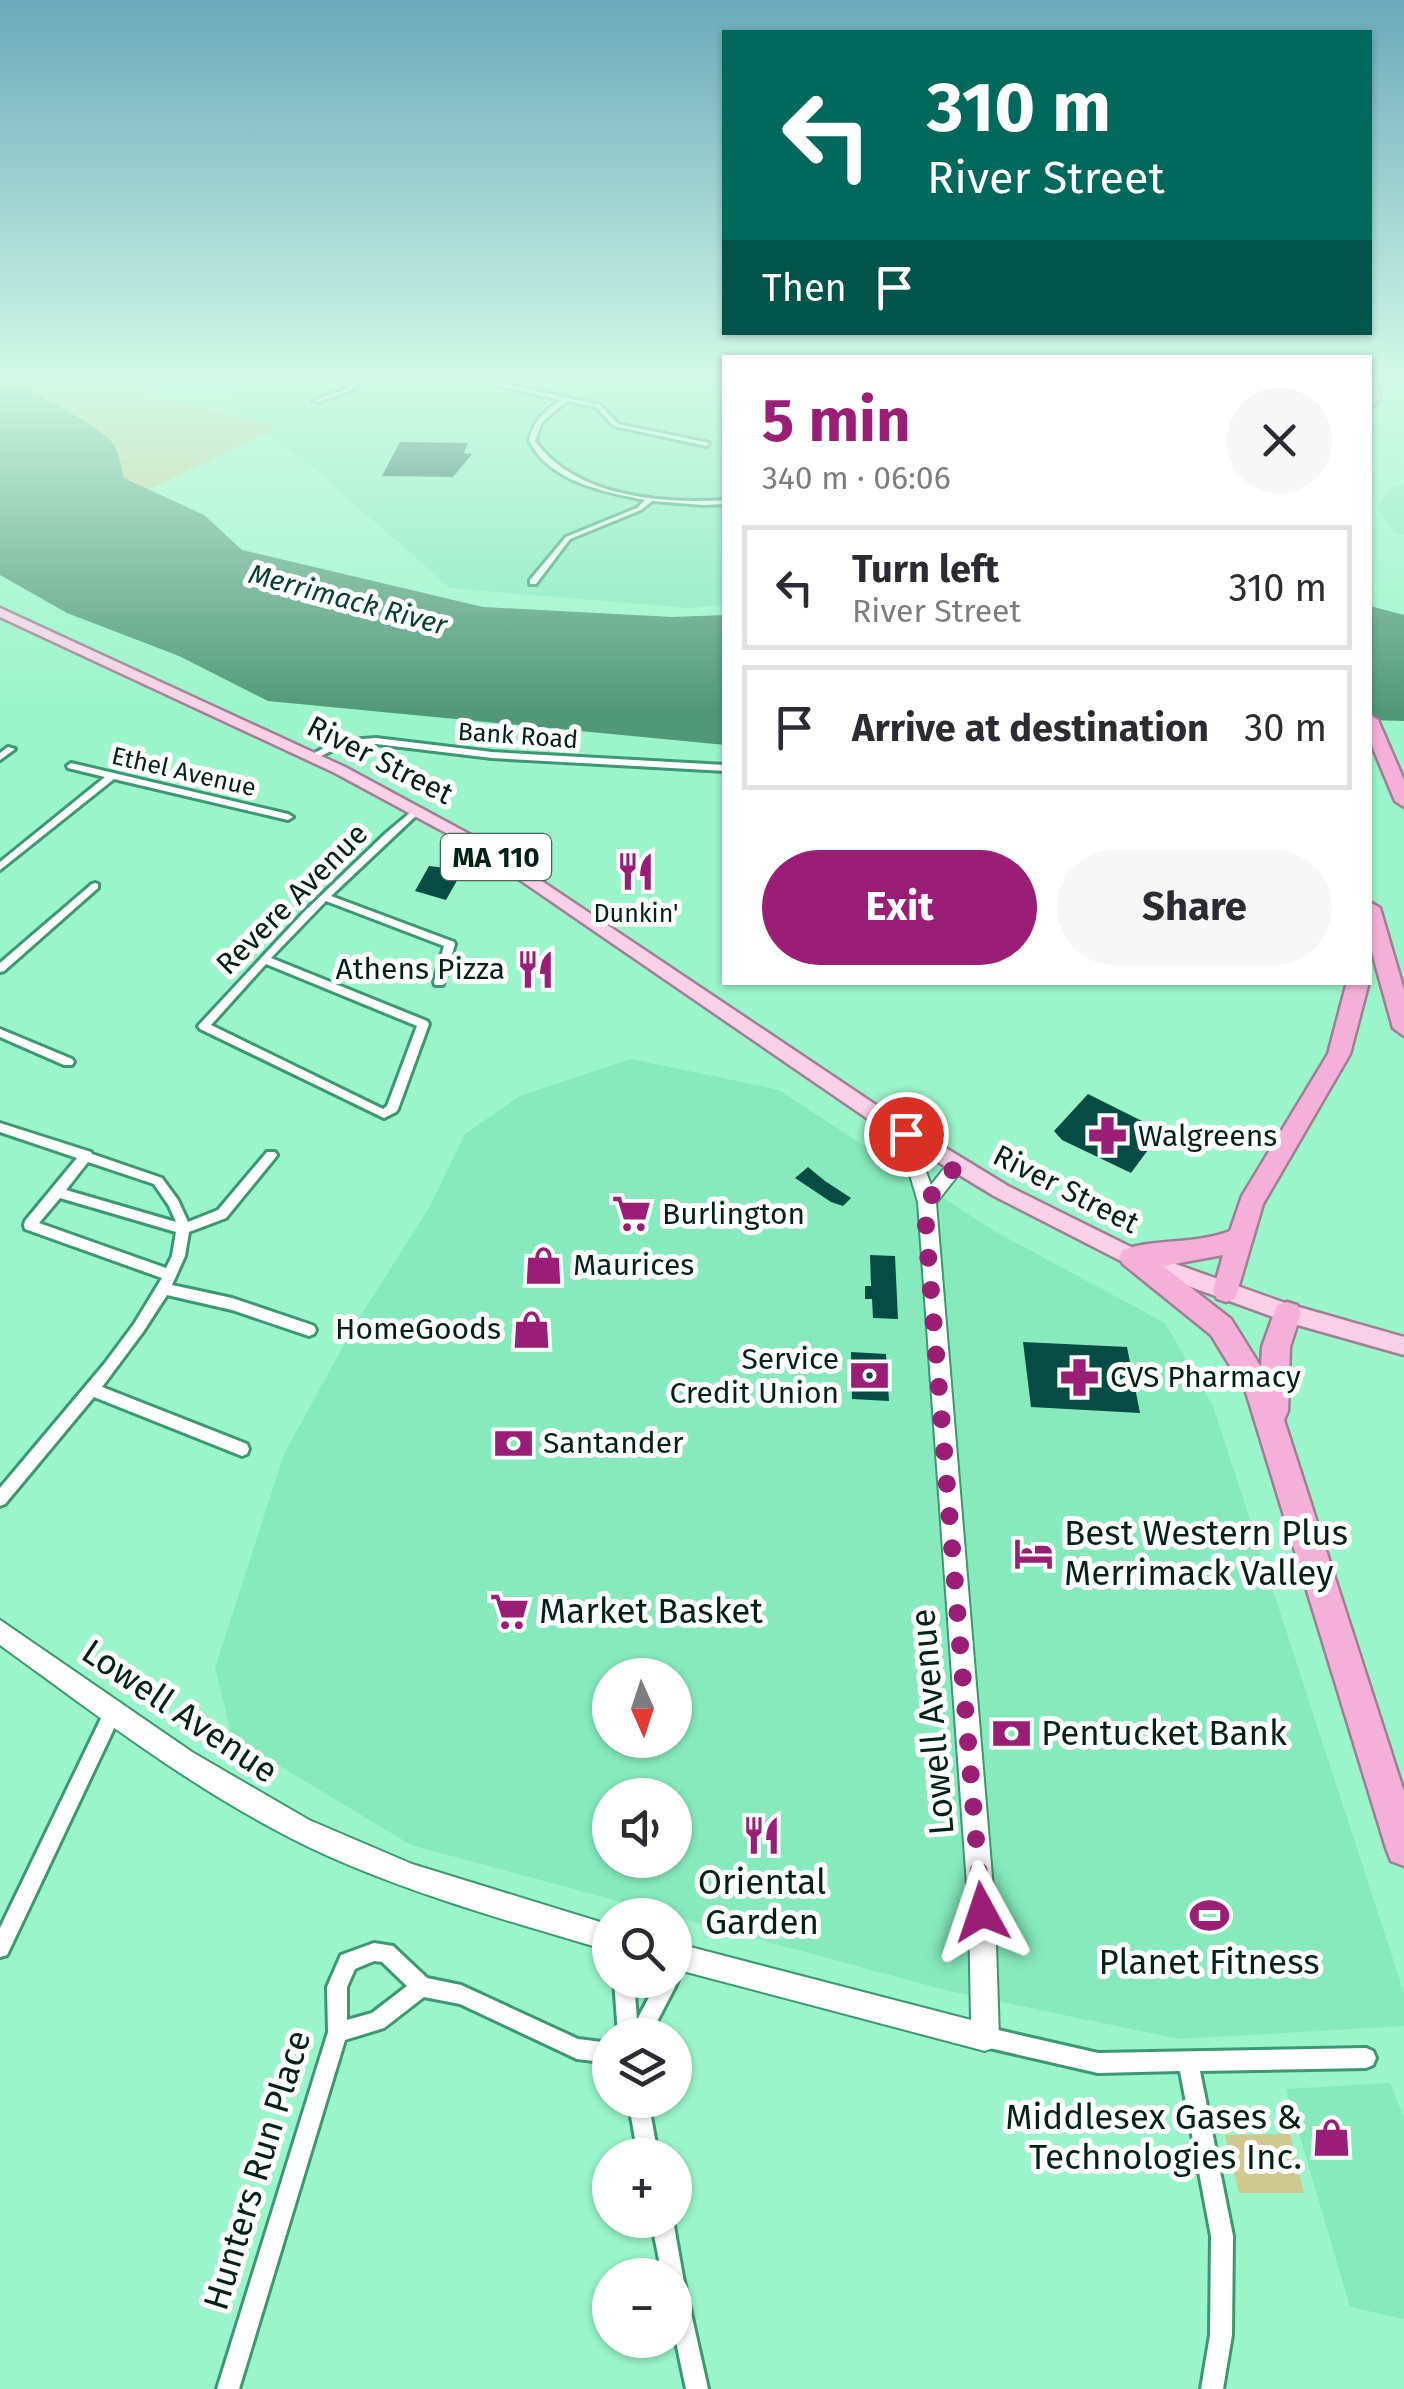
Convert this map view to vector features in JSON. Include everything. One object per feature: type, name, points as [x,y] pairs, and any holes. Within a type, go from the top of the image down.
[{"type":"highway","points":[[1372,725],[1404,801]]},
{"type":"highway","points":[[1372,915],[1404,1028]]},
{"type":"highway","points":[[1226,1291],[1250,1203],[1339,1054],[1357,985]]},
{"type":"highway","points":[[1132,1256],[1182,1256],[1237,1240]]},
{"type":"highway","points":[[1132,1256],[1221,1327],[1242,1356],[1273,1422],[1324,1600],[1404,1848]]},
{"type":"highway","points":[[1273,1422],[1276,1347],[1287,1312]]},
{"type":"main road","name":"River Street","points":[[0,612],[417,810],[527,875],[956,1166],[1132,1256],[1287,1312],[1402,1346]]},
{"type":"main road","name":"Lowell Avenue","points":[[878,1116],[916,1166],[926,1202],[982,1912],[985,2037]]},
{"type":"main road","points":[[926,1202],[956,1166]]},
{"type":"main road","name":"Lowell Avenue","points":[[0,1631],[196,1770],[302,1831],[444,1886],[592,1932]]},
{"type":"main road","points":[[692,1964],[985,2037]]},
{"type":"street","points":[[615,488],[649,500],[722,502]]},
{"type":"street","points":[[533,582],[568,538],[639,509],[649,500]]},
{"type":"street","name":"Bank Road","points":[[310,757],[340,743],[376,742],[492,754],[722,768]]},
{"type":"street","points":[[0,757],[11,749]]},
{"type":"street","name":"Ethel Avenue","points":[[71,766],[288,816]]},
{"type":"street","points":[[0,867],[113,774]]},
{"type":"street","name":"Revere Avenue","points":[[266,960],[424,1024],[396,1104],[384,1114],[204,1026],[266,960],[327,898],[417,810]]},
{"type":"street","points":[[0,969],[96,886]]},
{"type":"street","points":[[327,898],[450,944],[439,982]]},
{"type":"street","points":[[0,1033],[68,1062]]},
{"type":"street","points":[[0,1127],[158,1181],[173,1200],[183,1229],[168,1282],[90,1389],[0,1499]]},
{"type":"street","points":[[88,1155],[30,1225],[168,1282],[308,1330]]},
{"type":"street","points":[[57,1192],[183,1229],[222,1214],[271,1155]]},
{"type":"street","points":[[90,1389],[242,1449]]},
{"type":"street","points":[[0,1948],[113,1712]]},
{"type":"street","name":"Hunters Run Place","points":[[228,2389],[338,2032],[341,1971],[360,1955],[386,1953],[422,1988]]},
{"type":"street","points":[[338,2032],[363,2028],[422,1988],[461,1995],[576,2049],[592,2051]]},
{"type":"street","points":[[985,2037],[1098,2063],[1366,2058]]},
{"type":"street","points":[[1189,2064],[1222,2236],[1221,2335],[1212,2389]]},
{"type":"street","points":[[691,2358],[697,2389]]},
{"type":"shaded area","points":[[336,488],[722,488],[722,605],[687,608],[450,588]]},
{"type":"shaded area","points":[[1389,488],[1404,488],[1404,535],[1394,533],[1378,508]]},
{"type":"shaded area","points":[[631,1059],[779,1090],[994,1231],[1165,1323],[1213,1406],[1404,1993],[1404,2026],[1179,2039],[949,1991],[692,1921],[692,1898],[606,1898],[411,1845],[232,1737],[215,1668],[284,1454],[356,1323],[429,1208],[465,1134],[520,1096]]},
{"type":"shaded area","points":[[1390,2083],[1404,2118],[1404,2319],[1350,2307],[1286,2089]]},
{"type":"shaded area","points":[[1290,2134],[1304,2193],[1239,2193],[1225,2135]]},
{"type":"water","name":"Merrimack River","points":[[0,488],[147,488],[204,515],[242,550],[483,607],[672,617],[722,615],[722,745],[268,701],[179,656],[67,613],[0,575]]},
{"type":"water","points":[[1372,607],[1404,615],[1404,721],[1372,720]]},
{"type":"building","points":[[429,866],[463,870],[446,900],[415,891]]},
{"type":"building","name":"Walgreens","points":[[1088,1094],[1162,1131],[1131,1173],[1062,1140],[1054,1131]]},
{"type":"building","points":[[808,1167],[851,1198],[843,1206],[831,1202],[795,1178]]},
{"type":"building","points":[[870,1255],[895,1256],[898,1319],[873,1318],[872,1299],[865,1299],[865,1286],[871,1286]]},
{"type":"building","name":"CVS Pharmacy","points":[[1023,1342],[1127,1347],[1140,1413],[1031,1407]]},
{"type":"building","name":"Service Credit Union","points":[[851,1352],[886,1354],[889,1401],[852,1399]]},
{"type":"place","name":"Dunkin'","points":[[636,872]]},
{"type":"place","name":"Athens Pizza","points":[[535,969]]},
{"type":"place","name":"Walgreens","points":[[1108,1136]]},
{"type":"place","name":"Burlington","points":[[632,1214]]},
{"type":"place","name":"Maurices","points":[[543,1265]]},
{"type":"place","name":"HomeGoods","points":[[531,1329]]},
{"type":"place","name":"Service Credit Union","points":[[869,1376]]},
{"type":"place","name":"CVS Pharmacy","points":[[1080,1377]]},
{"type":"place","name":"Santander","points":[[513,1443]]},
{"type":"place","name":"Best Western Plus Merrimack Valley","points":[[1034,1553]]},
{"type":"place","name":"Market Basket","points":[[509,1611]]},
{"type":"place","name":"Pentucket Bank","points":[[1011,1733]]},
{"type":"place","name":"Oriental Garden","points":[[762,1835]]},
{"type":"place","name":"Planet Fitness","points":[[1209,1915]]},
{"type":"place","name":"Middlesex Gases & Technologies Inc.","points":[[1332,2137]]},
{"type":"route","points":[[906,1134],[956,1166],[926,1202],[926,1230],[982,1912]]}]
